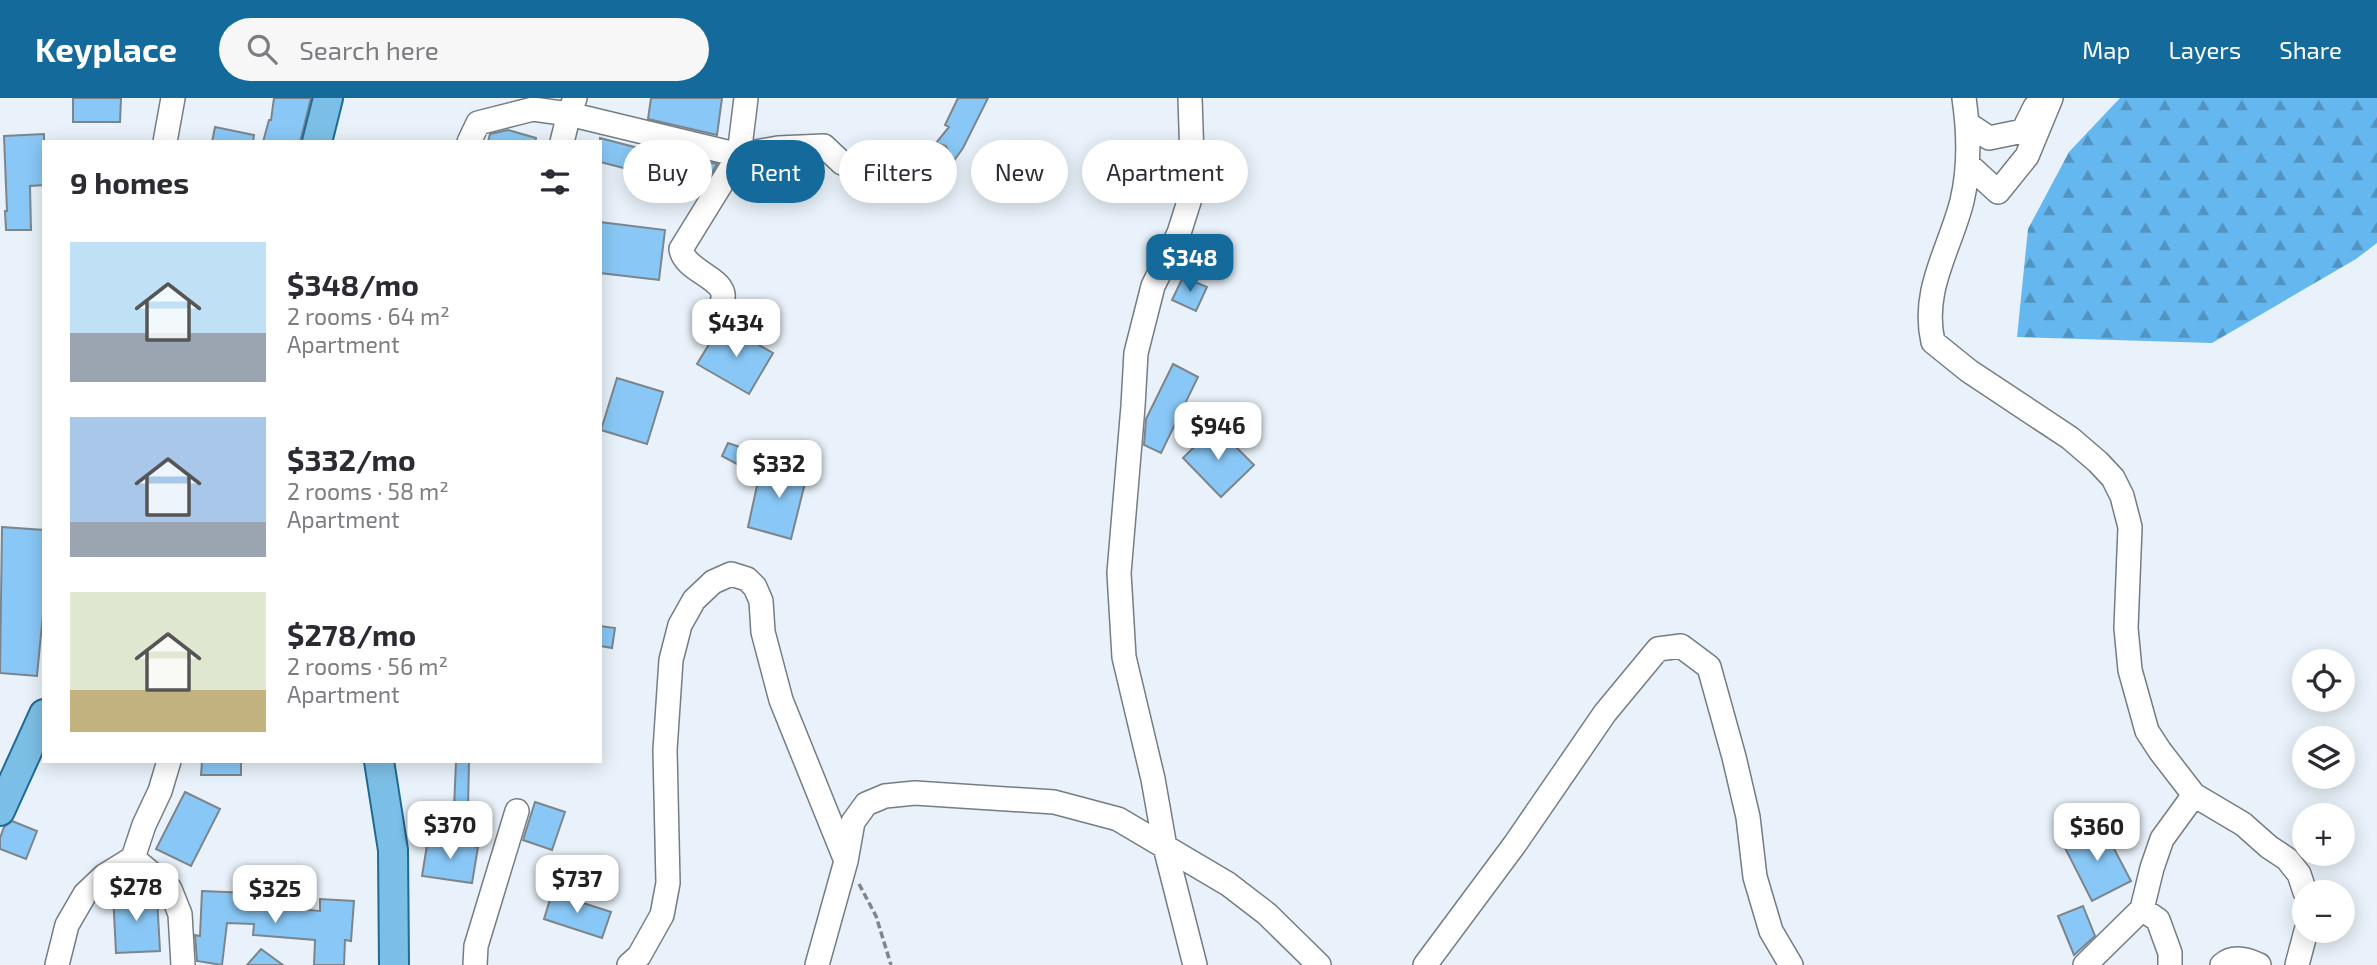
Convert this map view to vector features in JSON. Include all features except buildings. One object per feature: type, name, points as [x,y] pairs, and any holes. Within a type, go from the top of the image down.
[{"type":"main road","points":[[318,140],[328,98]]},
{"type":"main road","points":[[0,811],[42,718]]},
{"type":"main road","points":[[379,763],[393,850],[394,965]]},
{"type":"street","points":[[165,140],[173,98]]},
{"type":"street","points":[[740,140],[746,98]]},
{"type":"street","points":[[1190,98],[1193,189],[1179,233],[1153,286],[1136,353],[1119,573],[1124,657],[1153,779],[1165,847],[1195,965]]},
{"type":"street","points":[[1964,98],[1968,124],[1967,167],[1962,199],[1932,293],[1930,311],[1933,342],[1969,371],[2070,438],[2113,478],[2122,496],[2130,527],[2126,628],[2130,670],[2147,731],[2194,795],[2243,824],[2287,859],[2301,880]]},
{"type":"street","points":[[1968,124],[1989,138],[2023,131],[2039,98]]},
{"type":"street","points":[[1967,167],[1973,169],[1998,192],[2027,156],[2051,98]]},
{"type":"street","points":[[563,140],[572,106]]},
{"type":"street","points":[[470,140],[478,123],[533,109],[572,106],[726,151]]},
{"type":"street","points":[[825,147],[839,160]]},
{"type":"street","points":[[707,328],[719,310],[722,291],[685,261],[681,249],[726,175]]},
{"type":"street","points":[[629,965],[639,956],[662,915],[668,883],[666,750],[671,660],[680,625],[694,600],[713,582],[731,574],[747,579],[755,587],[761,601],[763,632],[780,700],[846,861]]},
{"type":"street","points":[[1425,965],[1605,713],[1658,649],[1681,646],[1709,667],[1748,817],[1755,877],[1771,932],[1791,965]]},
{"type":"street","points":[[57,965],[67,925],[85,894],[104,876],[133,858],[168,763]]},
{"type":"street","points":[[817,965],[846,861],[853,822],[866,804],[885,796],[915,793],[1054,802],[1118,819],[1228,884],[1268,914],[1319,965]]},
{"type":"street","points":[[2085,965],[2142,909],[2162,839],[2194,795]]},
{"type":"street","points":[[475,965],[476,946],[517,811]]},
{"type":"street","points":[[133,858],[170,889],[180,914],[183,965]]},
{"type":"street","points":[[2142,909],[2158,920],[2170,953],[2170,965]]},
{"type":"street","points":[[2297,965],[2303,943]]},
{"type":"street","points":[[2222,965],[2227,960],[2242,958],[2259,965]]},
{"type":"path","points":[[846,861],[876,916],[891,965]]},
{"type":"green space","points":[[2120,98],[2377,98],[2377,243],[2356,259],[2212,343],[2017,337],[2028,229],[2069,152]]}]
